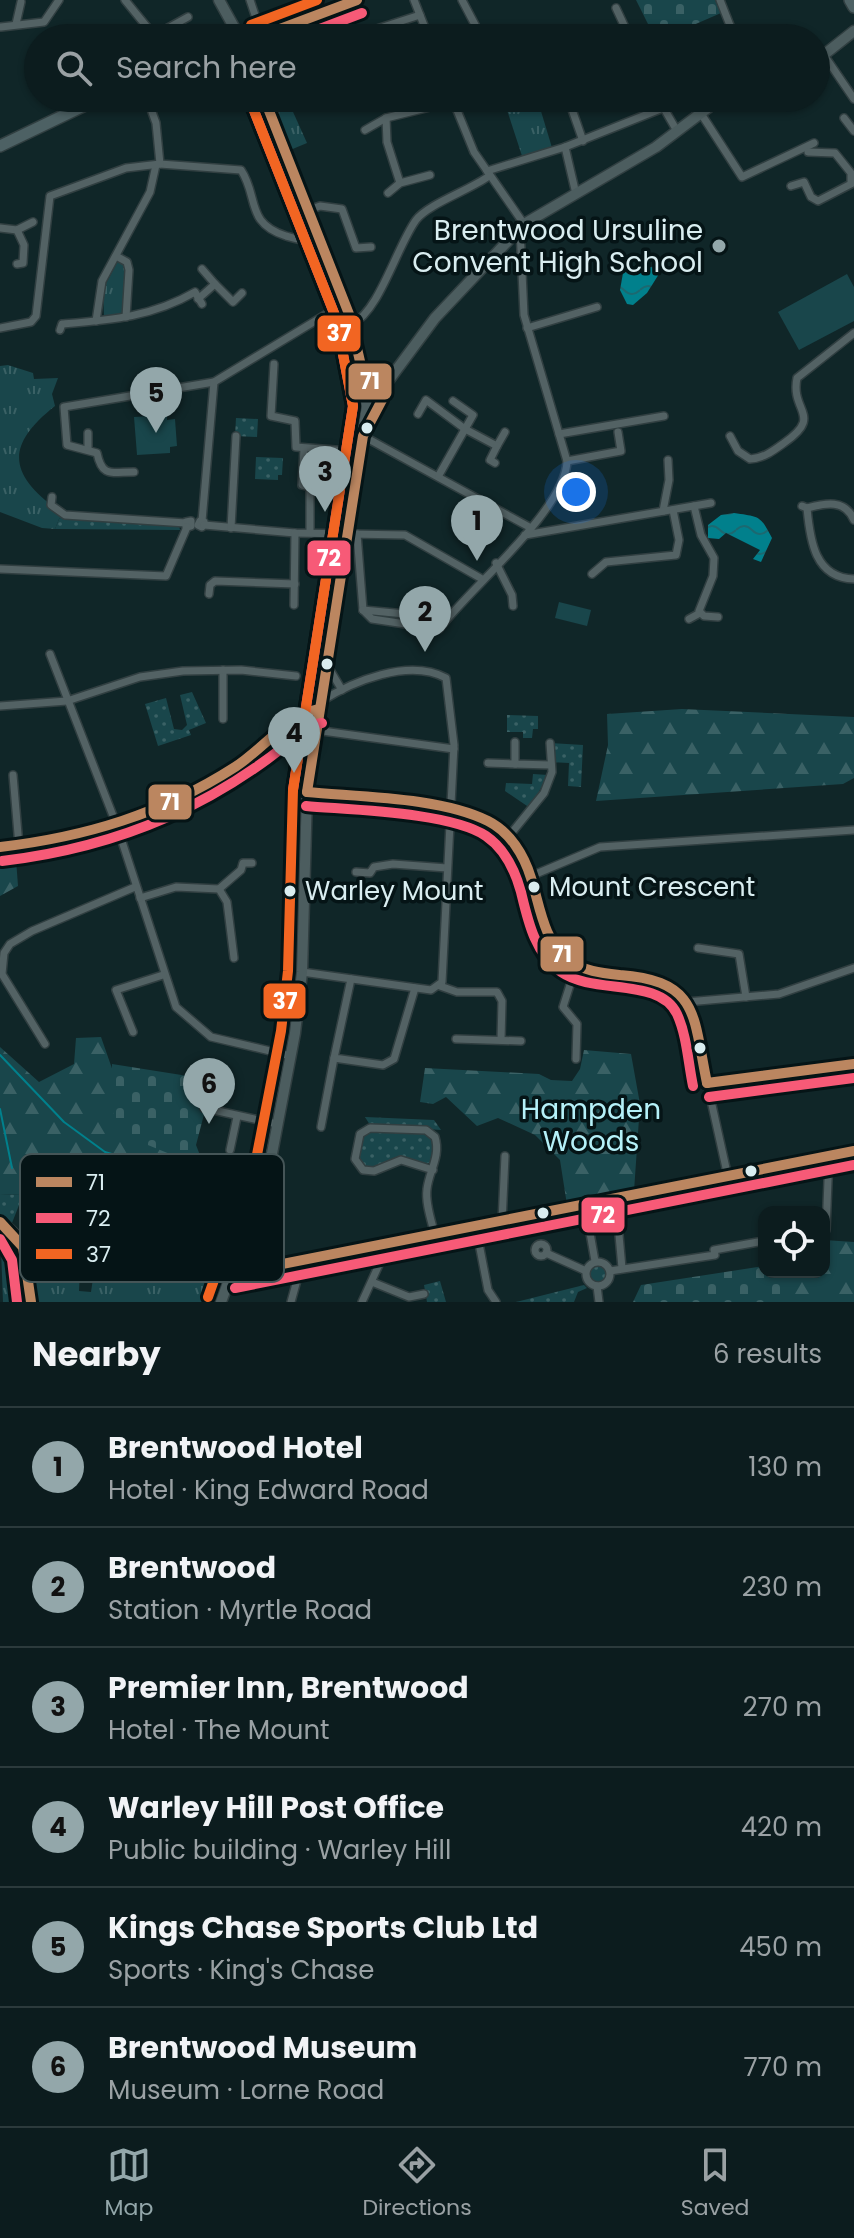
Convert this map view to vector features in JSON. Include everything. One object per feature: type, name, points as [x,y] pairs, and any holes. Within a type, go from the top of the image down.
[{"type":"main road","points":[[219,0],[233,24]]},
{"type":"main road","points":[[293,24],[357,0]]},
{"type":"main road","points":[[850,0],[854,7]]},
{"type":"main road","points":[[229,16],[229,24]]},
{"type":"main road","points":[[830,50],[854,31]]},
{"type":"main road","points":[[0,146],[71,112]]},
{"type":"main road","points":[[271,112],[277,136],[352,324],[366,398],[353,533],[315,730],[307,792],[302,972],[291,1056],[272,1154]]},
{"type":"main road","points":[[366,398],[371,405],[427,328],[522,227],[677,131],[700,112]]},
{"type":"main road","points":[[362,370],[380,395]]},
{"type":"main road","points":[[364,432],[380,395]]},
{"type":"main road","points":[[0,1222],[20,1237]]},
{"type":"main road","points":[[29,1282],[31,1302]]},
{"type":"main road","points":[[221,1302],[229,1282]]},
{"type":"street","points":[[1,27],[44,22],[59,0]]},
{"type":"street","points":[[125,0],[144,24]]},
{"type":"street","points":[[250,0],[256,18]]},
{"type":"street","points":[[414,0],[424,24]]},
{"type":"street","points":[[462,0],[475,24]]},
{"type":"street","points":[[720,0],[729,24]]},
{"type":"street","points":[[16,24],[21,2]]},
{"type":"street","points":[[616,8],[623,24]]},
{"type":"street","points":[[392,24],[420,15]]},
{"type":"street","points":[[176,24],[188,17]]},
{"type":"street","points":[[830,70],[854,99]]},
{"type":"street","points":[[96,321],[102,281],[150,192],[158,165],[156,123],[152,112]]},
{"type":"street","points":[[365,130],[386,118],[408,112]]},
{"type":"street","points":[[353,533],[363,610],[372,619],[439,629],[558,495],[567,461],[527,328],[522,227],[474,152],[458,112]]},
{"type":"street","points":[[573,112],[583,141]]},
{"type":"street","points":[[352,324],[372,305],[399,245],[419,216],[488,173],[583,141],[653,112]]},
{"type":"street","points":[[665,112],[677,131]]},
{"type":"street","points":[[700,112],[742,177],[808,152],[835,153],[851,173],[851,184],[818,201],[811,197],[803,181],[791,186]]},
{"type":"street","points":[[386,118],[387,142],[400,183]]},
{"type":"street","points":[[844,118],[854,131]]},
{"type":"street","points":[[808,152],[814,143]]},
{"type":"street","points":[[565,147],[576,194]]},
{"type":"street","points":[[0,328],[31,322],[38,301],[50,196],[126,168],[158,165],[241,170],[253,209],[266,227],[300,240],[317,238]]},
{"type":"street","points":[[388,193],[400,183],[430,175]]},
{"type":"street","points":[[306,211],[320,206],[342,209],[356,248],[371,247]]},
{"type":"street","points":[[0,228],[17,230],[33,222]]},
{"type":"street","points":[[17,230],[24,245],[23,263],[17,264]]},
{"type":"street","points":[[116,256],[127,262],[129,270],[126,317]]},
{"type":"street","points":[[202,269],[233,302],[242,293]]},
{"type":"street","points":[[60,330],[62,324],[126,317],[171,306],[195,292],[200,301],[215,284]]},
{"type":"street","points":[[134,472],[105,471],[100,467],[97,453],[88,448],[76,449],[67,445],[64,407],[214,382],[345,303]]},
{"type":"street","points":[[527,328],[597,307]]},
{"type":"street","points":[[730,436],[738,451],[750,459],[774,451],[799,434],[804,420],[797,378],[854,333]]},
{"type":"street","points":[[274,364],[271,416],[295,421],[296,447],[361,452]]},
{"type":"street","points":[[0,569],[166,576],[195,524],[214,382]]},
{"type":"street","points":[[418,414],[426,400],[465,429],[497,446]]},
{"type":"street","points":[[439,475],[473,415],[453,401]]},
{"type":"street","points":[[559,434],[664,416]]},
{"type":"street","points":[[364,432],[528,532],[711,503]]},
{"type":"street","points":[[495,463],[490,460],[505,432]]},
{"type":"street","points":[[567,461],[621,451],[618,432]]},
{"type":"street","points":[[88,433],[88,448]]},
{"type":"street","points":[[231,528],[236,436]]},
{"type":"street","points":[[304,449],[302,485],[310,487],[310,532]]},
{"type":"street","points":[[663,511],[669,480],[668,460]]},
{"type":"street","points":[[52,497],[51,505],[65,515],[295,533],[405,535],[482,579]]},
{"type":"street","points":[[854,520],[846,508],[833,503],[805,507],[820,563],[831,575],[854,579]]},
{"type":"street","points":[[694,506],[701,535],[714,558],[713,576],[700,613]]},
{"type":"street","points":[[592,574],[606,562],[676,555],[679,540],[673,510]]},
{"type":"street","points":[[294,605],[295,533]]},
{"type":"street","points":[[496,563],[512,595],[513,606]]},
{"type":"street","points":[[209,594],[210,585],[215,581],[295,584]]},
{"type":"street","points":[[363,610],[447,618]]},
{"type":"street","points":[[689,619],[700,613],[718,617]]},
{"type":"street","points":[[50,654],[117,826],[163,975],[182,1014],[211,1037],[291,1056]]},
{"type":"street","points":[[328,661],[342,690]]},
{"type":"street","points":[[223,670],[223,719]]},
{"type":"street","points":[[0,706],[67,701],[140,677],[223,670],[296,676]]},
{"type":"street","points":[[0,847],[71,838],[117,826],[203,788],[262,748],[304,712],[320,706],[342,690],[390,672],[443,675],[454,749],[440,986]]},
{"type":"street","points":[[315,730],[454,749]]},
{"type":"street","points":[[515,742],[515,764]]},
{"type":"street","points":[[509,836],[544,793],[551,765],[550,743]]},
{"type":"street","points":[[488,763],[551,765]]},
{"type":"street","points":[[13,775],[19,846]]},
{"type":"street","points":[[307,792],[449,810],[488,821],[509,836],[531,876],[545,933],[558,951],[576,966],[605,975],[662,981],[673,986],[687,1002],[728,1177]]},
{"type":"street","points":[[531,876],[600,847],[854,830]]},
{"type":"street","points":[[140,898],[176,887],[219,889],[241,870],[243,863],[252,863]]},
{"type":"street","points":[[356,872],[370,873],[374,867],[393,864],[447,868]]},
{"type":"street","points":[[45,1044],[2,974],[1,960],[10,944],[32,931],[135,887]]},
{"type":"street","points":[[219,889],[227,902],[234,958]]},
{"type":"street","points":[[702,951],[739,954],[746,997]]},
{"type":"street","points":[[576,966],[563,1007],[582,1023],[576,1059]]},
{"type":"street","points":[[687,1002],[779,994],[854,968]]},
{"type":"street","points":[[302,972],[431,990],[440,986],[457,992],[497,992],[502,1001],[501,1040]]},
{"type":"street","points":[[133,1032],[116,990],[163,975]]},
{"type":"street","points":[[321,1127],[351,979]]},
{"type":"street","points":[[334,1058],[378,1065],[397,1061],[415,988]]},
{"type":"street","points":[[456,1039],[521,1041]]},
{"type":"street","points":[[707,1083],[854,1064]]},
{"type":"street","points":[[204,1108],[277,1124]]},
{"type":"street","points":[[230,1150],[237,1117]]},
{"type":"street","points":[[433,1170],[401,1160],[374,1171],[363,1170],[355,1159],[358,1139],[362,1131],[370,1128],[430,1132],[437,1145],[433,1170],[427,1192],[435,1236]]},
{"type":"street","points":[[284,1265],[854,1151]]},
{"type":"street","points":[[502,1222],[505,1156]]},
{"type":"street","points":[[827,1206],[829,1156]]},
{"type":"street","points":[[585,1205],[595,1261]]},
{"type":"street","points":[[476,1228],[488,1290],[496,1302]]},
{"type":"street","points":[[619,1235],[622,1268]]},
{"type":"street","points":[[610,1271],[758,1242]]},
{"type":"street","points":[[362,1302],[388,1245]]},
{"type":"street","points":[[714,1250],[716,1265]]},
{"type":"street","points":[[546,1253],[586,1271]]},
{"type":"street","points":[[586,1271],[595,1261]]},
{"type":"street","points":[[595,1261],[603,1262],[610,1271]]},
{"type":"street","points":[[291,1302],[302,1262]]},
{"type":"street","points":[[586,1271],[588,1282],[597,1286],[607,1282],[610,1271]]},
{"type":"street","points":[[372,1282],[409,1297],[424,1294]]},
{"type":"street","points":[[597,1286],[599,1302]]},
{"type":"green space","points":[[636,0],[715,0],[721,13],[696,24],[648,24]]},
{"type":"green space","points":[[293,112],[307,143],[283,153],[275,113]]},
{"type":"green space","points":[[508,112],[541,112],[553,151],[523,159]]},
{"type":"green space","points":[[118,261],[125,265],[124,308],[122,315],[104,317],[103,289]]},
{"type":"green space","points":[[847,274],[854,287],[854,321],[799,350],[778,312]]},
{"type":"green space","points":[[8,365],[33,373],[34,379],[58,378],[52,394],[55,406],[37,422],[20,450],[24,476],[33,489],[65,515],[59,519],[55,529],[42,528],[0,512],[0,366]]},
{"type":"green space","points":[[167,415],[167,420],[175,419],[177,446],[170,447],[170,453],[137,455],[134,417]]},
{"type":"green space","points":[[236,418],[258,419],[257,437],[235,436]]},
{"type":"green space","points":[[256,457],[283,458],[282,475],[278,475],[278,480],[255,479]]},
{"type":"green space","points":[[65,515],[178,521],[180,530],[55,529],[59,519]]},
{"type":"green space","points":[[559,602],[591,610],[587,626],[555,618]]},
{"type":"green space","points":[[192,692],[206,723],[189,730],[191,735],[158,746],[145,704],[166,698],[174,729],[182,730],[187,725],[180,695]]},
{"type":"green space","points":[[682,709],[854,717],[854,778],[843,784],[596,801],[608,745],[607,714]]},
{"type":"green space","points":[[507,715],[538,716],[538,729],[533,729],[532,738],[523,738],[523,732],[507,732]]},
{"type":"green space","points":[[550,743],[583,745],[581,787],[568,786],[569,763],[550,762]]},
{"type":"green space","points":[[533,774],[548,775],[530,808],[505,791],[506,783],[532,784]]},
{"type":"green space","points":[[15,846],[18,886],[0,896],[0,847]]},
{"type":"green space","points":[[101,1037],[116,1080],[195,1154],[20,1154],[20,1195],[0,1194],[0,1047],[39,1082],[74,1064],[76,1038]]},
{"type":"green space","name":"Hampden Woods","points":[[584,1050],[631,1054],[640,1104],[634,1191],[567,1205],[560,1160],[535,1135],[498,1118],[477,1126],[446,1097],[433,1104],[420,1102],[425,1068],[539,1074],[551,1080],[572,1081],[580,1069]]},
{"type":"green space","points":[[112,1064],[213,1080],[196,1145],[200,1154],[170,1154],[116,1132],[111,1098]]},
{"type":"green space","points":[[365,1117],[434,1120],[441,1130],[370,1125]]},
{"type":"green space","points":[[370,1131],[428,1134],[434,1141],[431,1162],[426,1164],[399,1156],[372,1169],[364,1167],[358,1158],[362,1137]]},
{"type":"green space","points":[[0,1194],[20,1195],[10,1228],[0,1222]]},
{"type":"green space","points":[[0,1222],[20,1245],[20,1282],[79,1282],[79,1291],[91,1292],[92,1282],[212,1282],[204,1302],[3,1302]]},
{"type":"green space","points":[[830,1240],[854,1242],[854,1302],[780,1302],[780,1278],[830,1278]]},
{"type":"green space","points":[[595,1264],[603,1264],[608,1273],[606,1280],[595,1282],[590,1277],[590,1269]]},
{"type":"green space","points":[[758,1267],[758,1278],[780,1278],[780,1302],[633,1302],[641,1285]]},
{"type":"green space","points":[[440,1281],[446,1302],[427,1302],[424,1285]]},
{"type":"green space","points":[[212,1282],[229,1282],[221,1302],[204,1302]]},
{"type":"green space","points":[[584,1285],[587,1288],[578,1292],[574,1302],[516,1302]]},
{"type":"water","points":[[664,266],[647,293],[633,305],[627,304],[620,290],[623,273],[635,268]]},
{"type":"water","points":[[734,513],[758,518],[768,530],[772,538],[761,562],[753,559],[760,550],[726,533],[719,539],[708,538],[708,525],[721,515]]},
{"type":"waterway","points":[[0,1055],[64,1122],[112,1154]]},
{"type":"waterway","points":[[0,1109],[12,1168]]},
{"type":"transit line","name":"37","points":[[254,24],[317,0]]},
{"type":"transit line","name":"71","points":[[293,24],[357,0]]},
{"type":"transit line","name":"72","points":[[333,24],[362,13]]},
{"type":"transit line","name":"72","points":[[255,112],[336,318],[353,406],[293,790]]},
{"type":"transit line","name":"37","points":[[255,112],[336,318],[353,406],[293,790],[288,971],[281,1031],[257,1154]]},
{"type":"transit line","name":"71","points":[[270,112],[349,314],[362,370],[382,400],[363,436],[307,792]]},
{"type":"transit line","name":"71","points":[[0,847],[92,830],[179,798],[235,767],[297,718],[319,709]]},
{"type":"transit line","name":"72","points":[[2,861],[88,845],[167,817],[241,778],[310,725],[322,723]]},
{"type":"transit line","name":"71","points":[[307,792],[447,807],[496,826],[520,853],[548,933],[568,960],[593,971],[646,979],[665,985],[679,994],[694,1021],[707,1083]]},
{"type":"transit line","name":"72","points":[[306,806],[425,817],[470,828],[486,836],[499,847],[512,868],[534,936],[552,965],[575,979],[642,991],[668,1003],[677,1014],[683,1031],[693,1086]]},
{"type":"transit line","name":"71","points":[[707,1083],[854,1064]]},
{"type":"transit line","name":"72","points":[[709,1097],[854,1078]]},
{"type":"transit line","name":"71","points":[[284,1264],[854,1151]]},
{"type":"transit line","name":"72","points":[[284,1278],[854,1165]]},
{"type":"transit line","name":"71","points":[[0,1222],[20,1244]]},
{"type":"transit line","name":"72","points":[[0,1239],[12,1260],[17,1302]]},
{"type":"transit line","name":"71","points":[[28,1282],[31,1302]]},
{"type":"transit line","name":"37","points":[[208,1297],[213,1282]]},
{"type":"transit line","name":"72","points":[[235,1288],[265,1282]]},
{"type":"place","name":"Brentwood Ursuline Convent High School","points":[[719,246]]},
{"type":"place","name":"Kings Chase Sports Club Ltd","points":[[156,433]]},
{"type":"place","name":"Premier Inn, Brentwood","points":[[325,512]]},
{"type":"place","name":"Brentwood Hotel","points":[[477,561]]},
{"type":"place","name":"Brentwood","points":[[425,652]]},
{"type":"place","name":"Warley Hill Post Office","points":[[294,773]]},
{"type":"place","name":"Mount Crescent","points":[[534,887]]},
{"type":"place","name":"Warley Mount","points":[[290,891]]},
{"type":"place","name":"Brentwood Museum","points":[[209,1124]]}]
